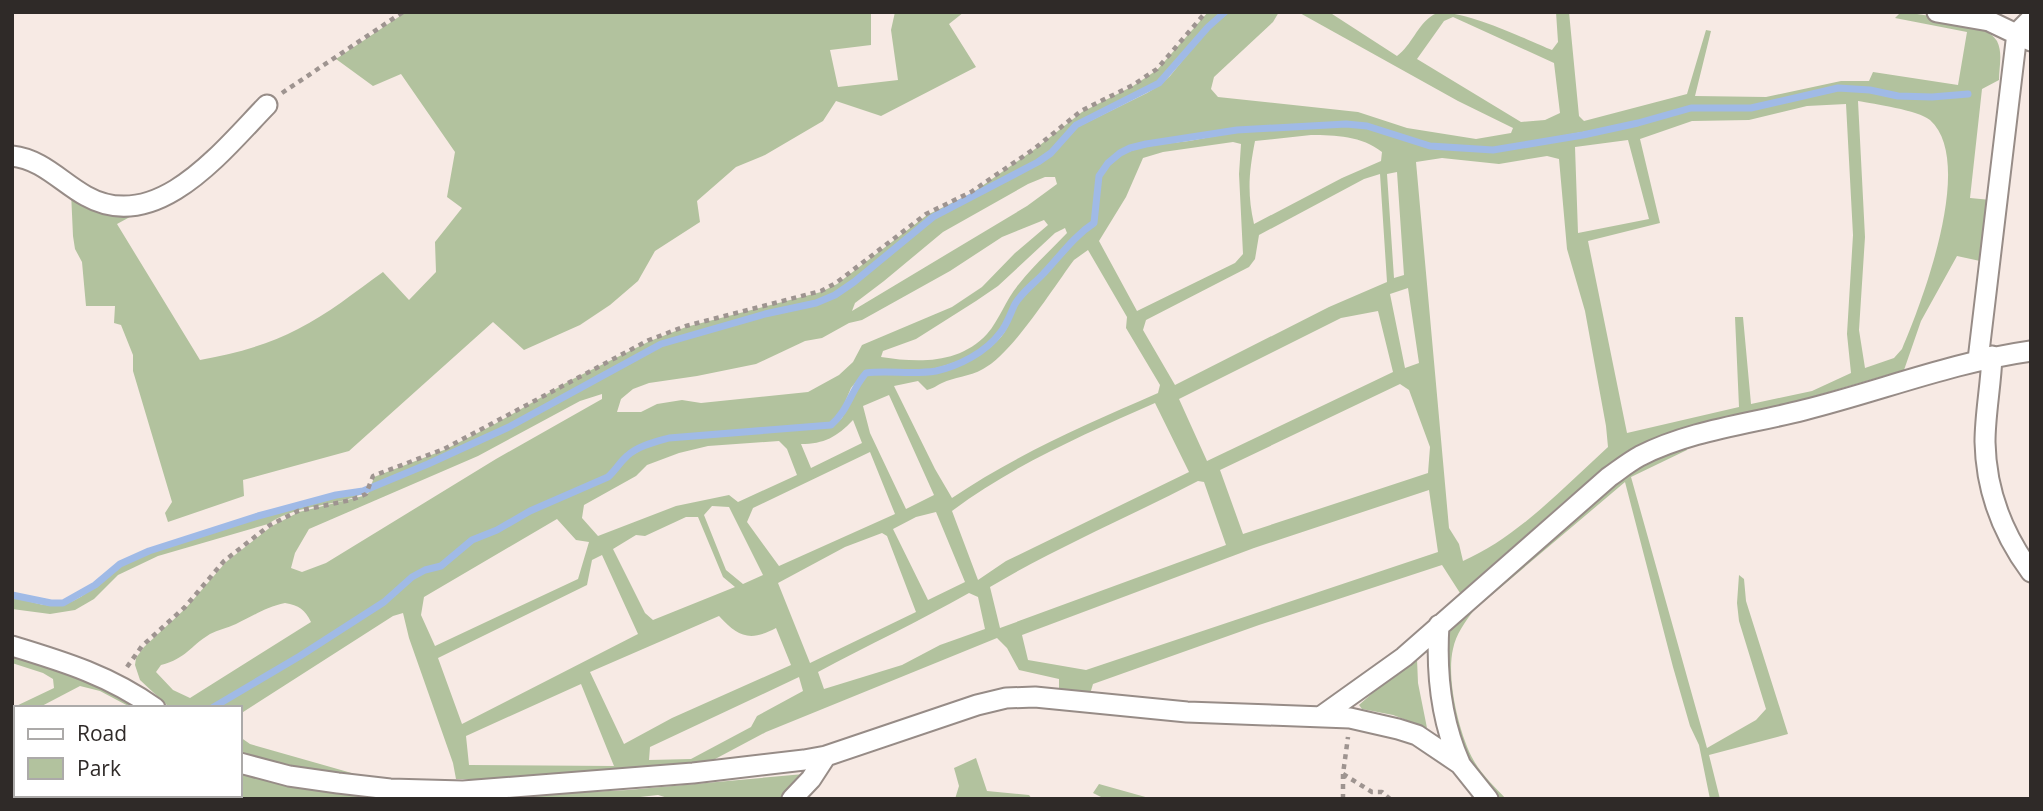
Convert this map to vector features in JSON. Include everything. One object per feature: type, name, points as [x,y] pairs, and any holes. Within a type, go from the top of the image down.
[{"type":"street","points":[[1937,12],[2026,31],[1985,358],[1985,442],[1989,486],[2009,540],[2031,572]]},
{"type":"street","points":[[12,156],[49,170],[74,190],[97,203],[128,208],[155,201],[192,179],[267,105]]},
{"type":"street","points":[[1320,717],[1405,657],[1609,477],[1638,457],[1667,444],[1706,433],[1805,410],[1985,358],[2031,351]]},
{"type":"street","points":[[1439,625],[1443,710],[1448,737],[1460,764],[1488,799]]},
{"type":"street","points":[[12,646],[86,669],[121,685],[152,706]]},
{"type":"street","points":[[242,764],[289,776],[390,789],[463,790],[693,773],[826,756],[976,705],[1006,698],[1035,697],[1187,712],[1350,719],[1418,735],[1460,764]]},
{"type":"street","points":[[792,799],[811,779],[826,756]]},
{"type":"path","points":[[267,105],[403,12]]},
{"type":"path","points":[[121,685],[127,667],[142,646],[185,607],[224,561],[270,524],[298,511],[366,494],[373,476],[444,449],[649,340],[685,326],[821,291],[836,283],[926,214],[971,192],[1034,149],[1081,111],[1133,85],[1157,69],[1206,12]]},
{"type":"path","points":[[1343,799],[1343,774],[1350,719]]},
{"type":"path","points":[[1343,774],[1372,792],[1382,792],[1390,799]]},
{"type":"green space","points":[[406,12],[871,12],[871,45],[830,50],[838,87],[898,80],[891,30],[895,12],[964,12],[949,24],[976,67],[881,116],[836,101],[823,121],[765,155],[736,167],[697,201],[700,222],[655,251],[638,281],[610,305],[580,325],[524,350],[493,322],[349,451],[243,480],[244,496],[168,522],[165,513],[172,502],[133,371],[133,355],[121,325],[114,323],[115,306],[86,306],[82,262],[75,249],[73,236],[71,192],[139,212],[117,224],[200,360],[250,348],[287,335],[331,310],[383,272],[409,300],[436,272],[435,242],[462,208],[447,197],[455,152],[401,74],[373,86],[336,59]]},
{"type":"green space","points":[[1208,12],[1223,12],[1206,26],[1158,82],[1075,124],[1038,160],[932,216],[835,294],[660,342],[508,426],[371,486],[374,477],[444,450],[573,379],[650,341],[686,327],[821,292],[837,284],[927,215],[972,193],[1082,112],[1133,86],[1157,70]]},
{"type":"green space","points":[[1229,12],[1279,12],[1273,22],[1214,77],[1211,89],[1218,97],[1358,112],[1407,128],[1476,139],[1511,133],[1513,128],[1458,101],[1298,12],[1329,12],[1397,56],[1427,19],[1442,13],[1473,18],[1552,50],[1558,42],[1556,12],[1569,12],[1579,116],[1584,121],[1687,94],[1706,30],[1711,31],[1695,96],[1766,97],[1841,81],[1869,81],[1873,72],[1958,85],[1967,32],[1895,18],[1901,12],[1938,17],[1980,28],[1991,34],[1999,46],[1999,80],[1982,89],[1970,198],[1991,200],[1980,261],[1957,256],[1921,321],[1904,370],[1750,415],[1662,435],[1627,451],[1568,498],[1460,593],[1442,565],[1259,625],[1093,684],[1090,694],[1059,692],[1059,679],[1019,670],[1007,648],[997,638],[766,732],[702,766],[518,779],[456,779],[403,613],[393,616],[242,713],[242,706],[219,706],[385,604],[413,578],[442,568],[473,542],[498,532],[530,513],[609,479],[627,458],[648,446],[669,440],[832,427],[842,418],[855,389],[866,374],[932,373],[976,357],[998,340],[1008,326],[1017,304],[1095,224],[1101,176],[1122,154],[1146,146],[1238,132],[1345,125],[1366,127],[1430,148],[1493,152],[1639,125],[1692,110],[1751,109],[1838,90],[1870,92],[1897,98],[1932,99],[1971,94],[1898,94],[1870,88],[1838,87],[1751,106],[1691,106],[1638,122],[1493,148],[1430,144],[1367,124],[1346,122],[1237,129],[1146,142],[1120,151],[1107,162],[1098,175],[1092,222],[1072,239],[1020,294],[1001,329],[987,344],[972,354],[957,362],[931,369],[865,371],[851,388],[839,416],[830,423],[668,437],[636,448],[623,456],[607,476],[471,539],[441,565],[424,568],[410,575],[383,601],[212,706],[168,706],[140,680],[135,665],[136,658],[144,647],[186,608],[226,562],[272,526],[299,512],[367,495],[370,490],[509,429],[662,346],[765,316],[816,305],[836,296],[855,284],[934,219],[1039,163],[1052,154],[1078,127],[1147,93],[1170,76],[1209,28]],"holes":[[[1453,17],[1554,63],[1560,113],[1545,120],[1521,122],[1417,59],[1444,21]],[[1858,101],[1906,110],[1930,120],[1943,140],[1948,166],[1947,198],[1941,232],[1932,267],[1902,349],[1894,358],[1865,368],[1859,330],[1865,237]],[[1846,104],[1853,235],[1847,334],[1851,373],[1812,391],[1751,404],[1743,317],[1735,317],[1739,407],[1627,433],[1588,241],[1660,223],[1640,139],[1692,121],[1749,120],[1807,106]],[[1311,135],[1339,136],[1374,147],[1382,152],[1381,161],[1342,178],[1254,224],[1250,202],[1250,173],[1255,141]],[[1628,140],[1649,219],[1578,233],[1575,147]],[[1233,142],[1241,144],[1239,174],[1243,254],[1235,263],[1137,311],[1099,241],[1126,197],[1143,158],[1163,152]],[[1547,156],[1559,159],[1567,249],[1585,311],[1606,426],[1608,447],[1521,525],[1503,539],[1463,561],[1459,544],[1449,528],[1416,162],[1442,158],[1499,164]],[[1397,172],[1404,275],[1394,278],[1387,174]],[[1380,174],[1387,282],[1329,307],[1175,385],[1143,330],[1146,320],[1249,267],[1255,259],[1259,235],[1364,179]],[[1045,177],[1055,177],[1057,184],[1027,206],[852,311],[855,303],[943,232],[1028,184]],[[1044,220],[1048,225],[1015,253],[982,287],[952,307],[862,345],[853,362],[839,375],[808,392],[701,403],[682,400],[657,404],[641,412],[617,412],[621,399],[633,389],[649,383],[756,364],[805,341],[822,338],[849,323],[862,320],[950,271],[1002,237]],[[1065,228],[1067,233],[1024,277],[992,328],[976,344],[964,351],[938,359],[881,357],[883,351],[916,339],[998,286],[1055,233]],[[1088,250],[1127,317],[1126,328],[1160,385],[1158,393],[1027,454],[952,498],[894,386],[918,381],[927,390],[983,369],[1019,335],[1074,260]],[[1408,288],[1419,363],[1405,368],[1390,294]],[[1378,311],[1393,372],[1207,461],[1179,399],[1341,318]],[[1400,384],[1409,390],[1430,447],[1428,473],[1243,534],[1220,470]],[[602,394],[602,399],[496,459],[326,563],[302,572],[291,568],[295,553],[309,529],[478,456],[580,401]],[[889,395],[934,495],[906,509],[870,433],[863,406]],[[1155,403],[1189,472],[1006,561],[978,580],[952,511],[1000,479],[1102,426]],[[853,420],[862,443],[811,468],[801,444],[817,443],[841,431]],[[779,441],[787,449],[797,475],[738,502],[729,495],[676,506],[598,536],[582,518],[584,505],[636,476],[647,465],[708,446]],[[870,452],[895,514],[779,566],[747,522],[753,508]],[[1198,481],[1204,482],[1226,545],[1000,628],[990,587],[1067,545]],[[1429,490],[1438,552],[1086,670],[1028,660],[1022,635],[1254,548]],[[712,506],[729,507],[763,575],[743,584],[726,570],[704,515]],[[936,512],[965,582],[928,600],[893,529],[916,517]],[[686,517],[698,517],[723,577],[735,587],[653,620],[645,613],[613,549],[636,535],[645,536]],[[557,519],[576,540],[589,542],[578,579],[435,646],[421,615],[424,597]],[[882,533],[887,536],[916,612],[810,663],[778,583],[845,547]],[[602,555],[638,634],[462,724],[438,658],[587,585],[592,560]],[[969,593],[978,597],[985,629],[940,645],[902,665],[824,689],[818,672]],[[285,603],[298,607],[311,622],[190,698],[173,690],[156,672],[161,665],[182,656],[210,634]],[[719,616],[732,629],[745,635],[759,635],[776,628],[791,665],[672,718],[624,744],[590,672]],[[799,677],[803,691],[757,716],[751,727],[691,759],[649,760],[650,747]],[[581,684],[614,766],[469,765],[466,736]]]},
{"type":"green space","points":[[1685,445],[1687,450],[1631,477],[1707,748],[1756,720],[1766,709],[1739,621],[1739,575],[1744,579],[1746,601],[1788,734],[1709,755],[1720,799],[1710,799],[1699,745],[1690,726],[1673,667],[1625,482],[1474,610],[1456,638],[1451,675],[1463,737],[1474,761],[1506,799],[1500,799],[1472,767],[1452,724],[1446,641],[1453,625],[1626,472]]},
{"type":"green space","points":[[366,491],[344,500],[293,512],[268,524],[158,556],[118,575],[94,599],[75,610],[50,614],[12,609],[12,596],[45,605],[65,604],[81,597],[121,565],[152,551],[286,510]]},
{"type":"green space","points":[[12,654],[97,685],[136,706],[128,706],[100,691],[80,686],[42,706],[16,706],[54,688],[53,679],[43,673],[12,663]]},
{"type":"green space","points":[[1413,657],[1417,659],[1418,683],[1427,728],[1393,715],[1362,709],[1359,705]]},
{"type":"green space","points":[[242,738],[250,744],[355,774],[324,772],[242,755]]},
{"type":"green space","points":[[976,758],[987,791],[1029,795],[1032,799],[955,799],[959,786],[954,768]]},
{"type":"green space","points":[[242,773],[299,784],[531,795],[628,790],[804,774],[794,793],[782,799],[671,799],[658,795],[622,799],[230,799],[242,797]]},
{"type":"green space","points":[[1099,784],[1149,798],[1105,799],[1093,793]]},
{"type":"waterway","points":[[12,595],[63,603],[95,585],[120,564],[149,551],[258,516],[336,495],[363,491],[428,464],[509,427],[661,344],[765,314],[816,303],[835,295],[933,217],[1038,162],[1051,153],[1076,125],[1159,83],[1208,27],[1225,12]]},
{"type":"waterway","points":[[215,706],[384,602],[412,577],[441,566],[472,540],[608,477],[627,456],[641,447],[669,438],[831,425],[842,413],[866,373],[936,371],[971,357],[994,340],[1021,296],[1074,240],[1094,223],[1099,176],[1108,163],[1130,148],[1237,130],[1346,124],[1367,126],[1430,146],[1493,150],[1583,135],[1691,108],[1751,108],[1838,88],[1870,90],[1898,96],[1968,94]]}]
